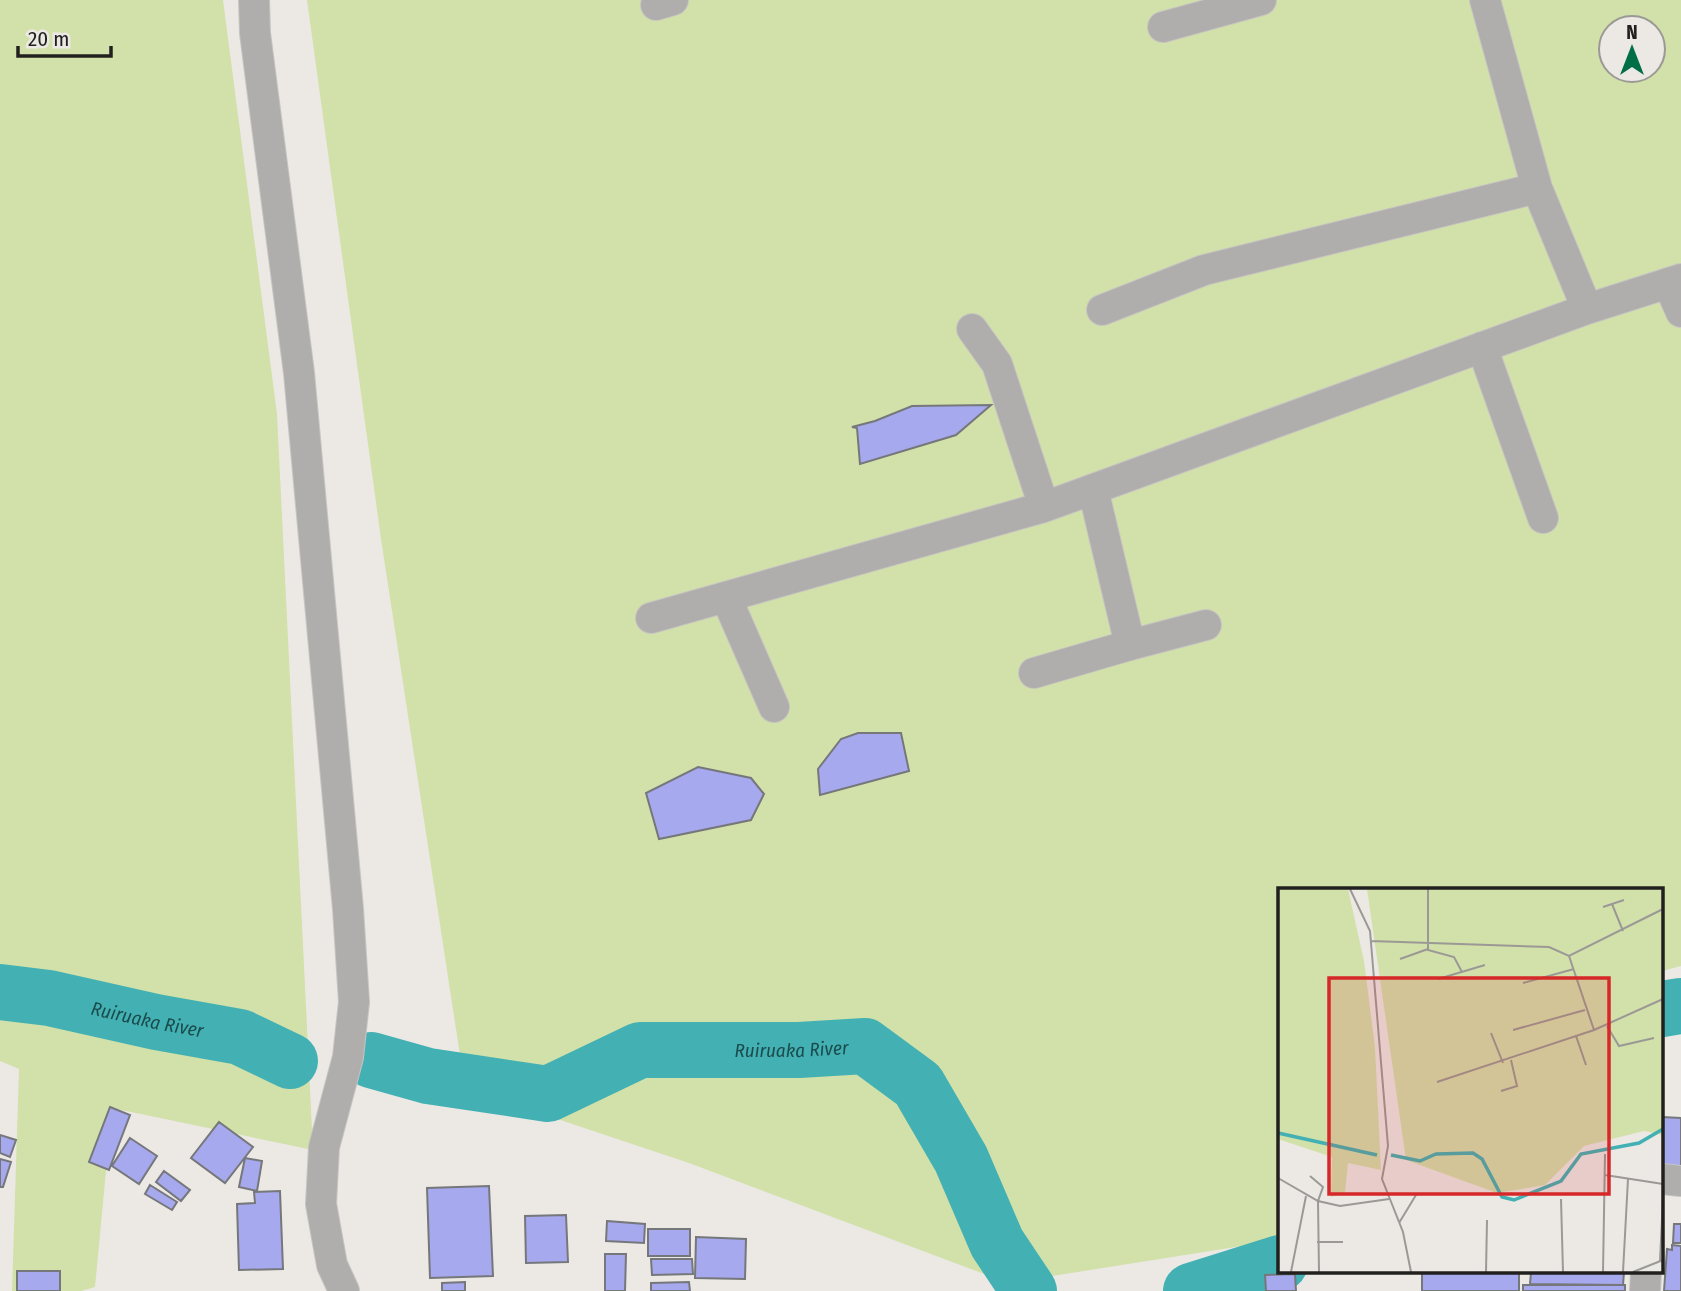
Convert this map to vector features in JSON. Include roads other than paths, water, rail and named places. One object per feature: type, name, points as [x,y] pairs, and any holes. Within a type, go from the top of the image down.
[{"type":"street","points":[[254,0],[255,33],[299,373],[348,909],[354,1002],[348,1057],[324,1147],[321,1204],[332,1265],[344,1291]]},
{"type":"street","points":[[1163,27],[1261,0]]},
{"type":"street","points":[[1485,0],[1537,188],[1587,309]]},
{"type":"street","points":[[1102,310],[1204,270],[1537,188]]},
{"type":"street","points":[[651,618],[1044,507],[1587,309],[1675,281],[1681,312]]},
{"type":"street","points":[[972,329],[997,365],[1044,507]]},
{"type":"street","points":[[1482,347],[1543,517]]},
{"type":"street","points":[[1093,489],[1130,645]]},
{"type":"street","points":[[726,597],[774,707]]},
{"type":"street","points":[[1034,673],[1206,625]]},
{"type":"waterway","name":"Ruiruaka River","points":[[0,992],[49,998],[156,1022],[240,1037],[290,1061]]},
{"type":"waterway","name":"Ruiruaka River","points":[[1664,1009],[1681,1006]]},
{"type":"waterway","name":"Ruiruaka River","points":[[371,1060],[428,1076],[548,1094],[640,1050],[799,1050],[865,1046],[918,1085],[961,1159],[997,1243],[1029,1291]]},
{"type":"waterway","name":"Ruiruaka River","points":[[1191,1291],[1278,1264]]}]
